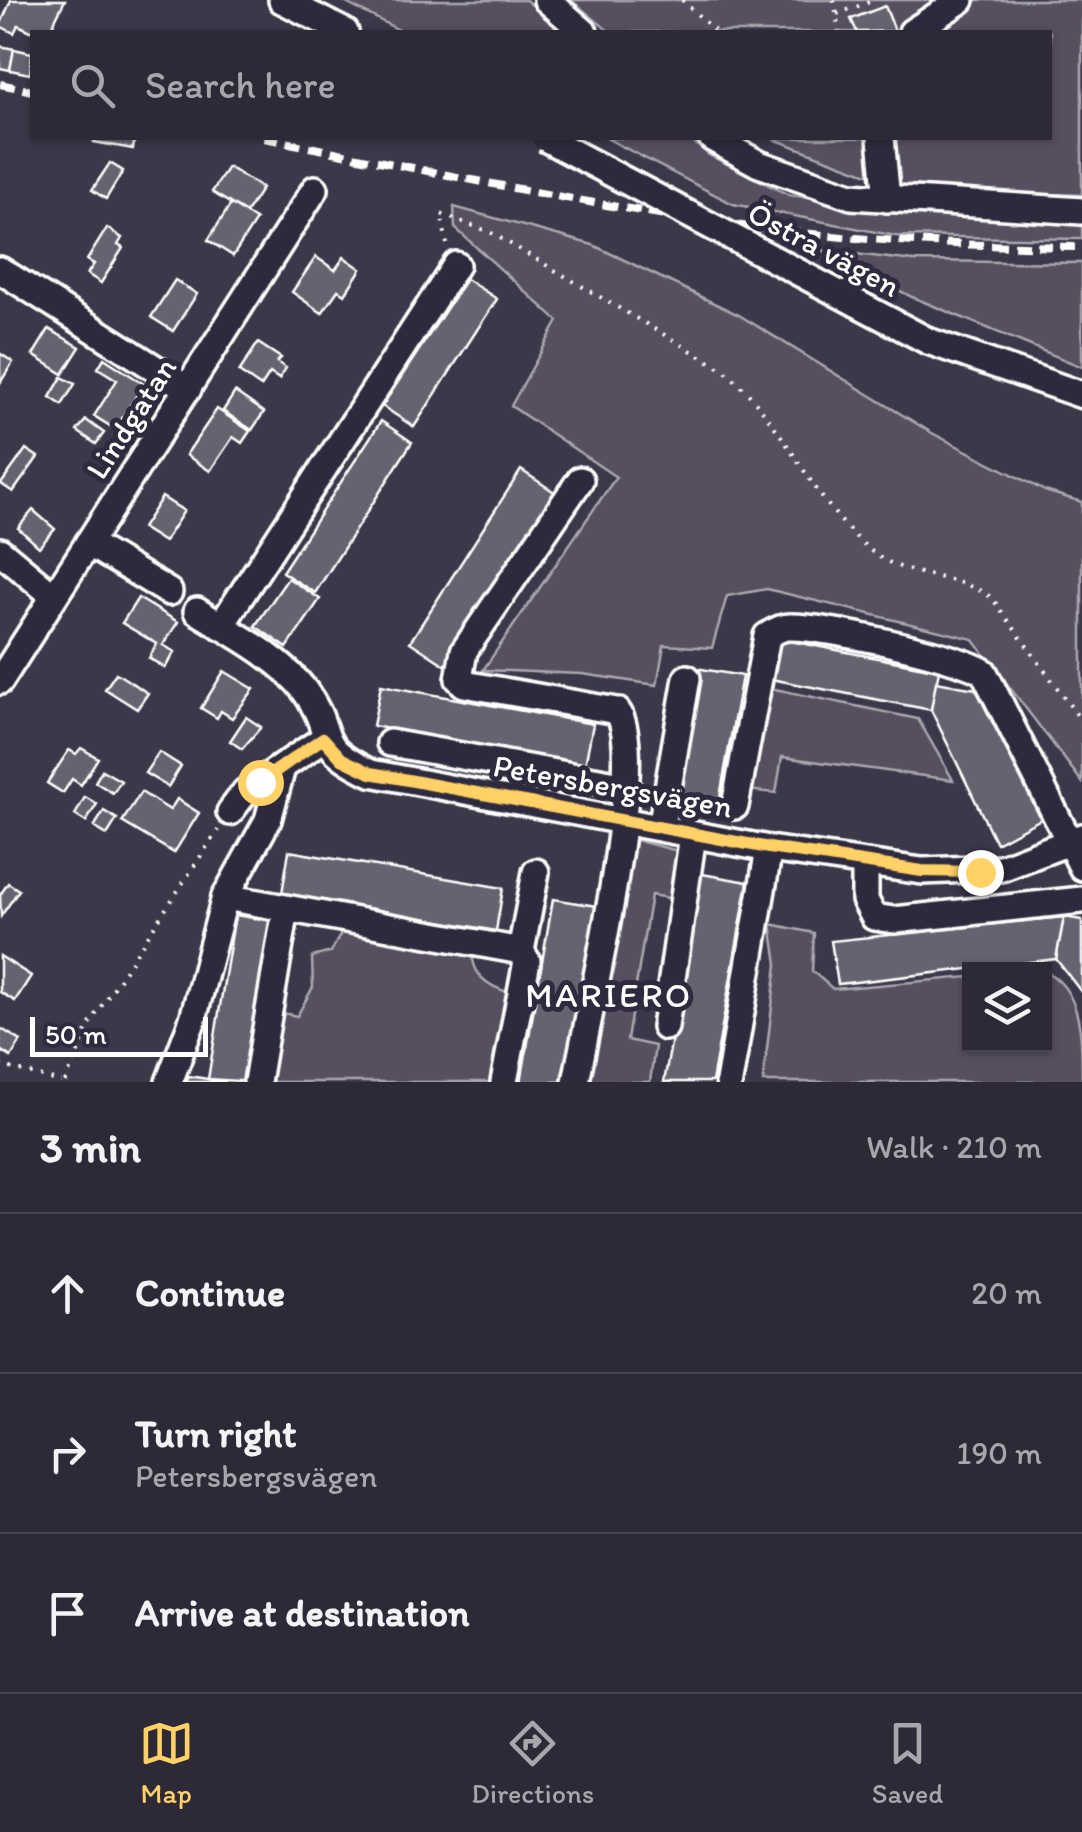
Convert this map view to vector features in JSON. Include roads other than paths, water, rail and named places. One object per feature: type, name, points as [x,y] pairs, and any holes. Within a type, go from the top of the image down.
[{"type":"street","points":[[282,0],[341,30]]},
{"type":"street","points":[[547,0],[582,30]]},
{"type":"street","points":[[915,30],[961,0]]},
{"type":"street","name":"Östra vägen","points":[[550,140],[928,341],[1082,395]]},
{"type":"street","points":[[716,140],[805,181],[851,196],[1082,211]]},
{"type":"street","points":[[881,140],[887,199]]},
{"type":"street","name":"Lindgatan","points":[[0,681],[316,189]]},
{"type":"street","points":[[221,626],[456,265]]},
{"type":"street","points":[[0,270],[188,389]]},
{"type":"street","points":[[576,1082],[623,822],[628,732],[618,711],[464,684],[459,679],[464,650],[580,480]]},
{"type":"street","points":[[88,543],[169,592]]},
{"type":"street","points":[[0,550],[54,596]]},
{"type":"street","points":[[198,611],[290,675],[306,692],[323,738],[246,792],[230,812]]},
{"type":"street","points":[[734,806],[761,649],[767,636],[788,627],[956,658],[984,672],[1078,850]]},
{"type":"street","points":[[661,828],[687,678]]},
{"type":"street","name":"Petersbergsvägen","points":[[323,738],[342,759],[371,773],[865,864],[980,872],[1078,850]]},
{"type":"street","points":[[390,743],[628,786]]},
{"type":"street","points":[[169,1082],[193,1019],[224,897],[268,820],[282,768]]},
{"type":"street","points":[[664,1028],[692,835]]},
{"type":"street","points":[[729,1082],[769,848]]},
{"type":"street","points":[[865,864],[865,900],[874,917],[894,920],[1082,900]]},
{"type":"street","points":[[504,1082],[527,962],[521,951],[536,872]]},
{"type":"street","points":[[224,897],[521,951]]},
{"type":"street","points":[[256,1082],[286,909]]},
{"type":"railway","points":[[0,84],[30,91]]},
{"type":"railway","points":[[274,140],[532,192],[734,225],[907,242],[1082,247]]},
{"type":"district","name":"MARIERO","points":[[609,995]]}]
